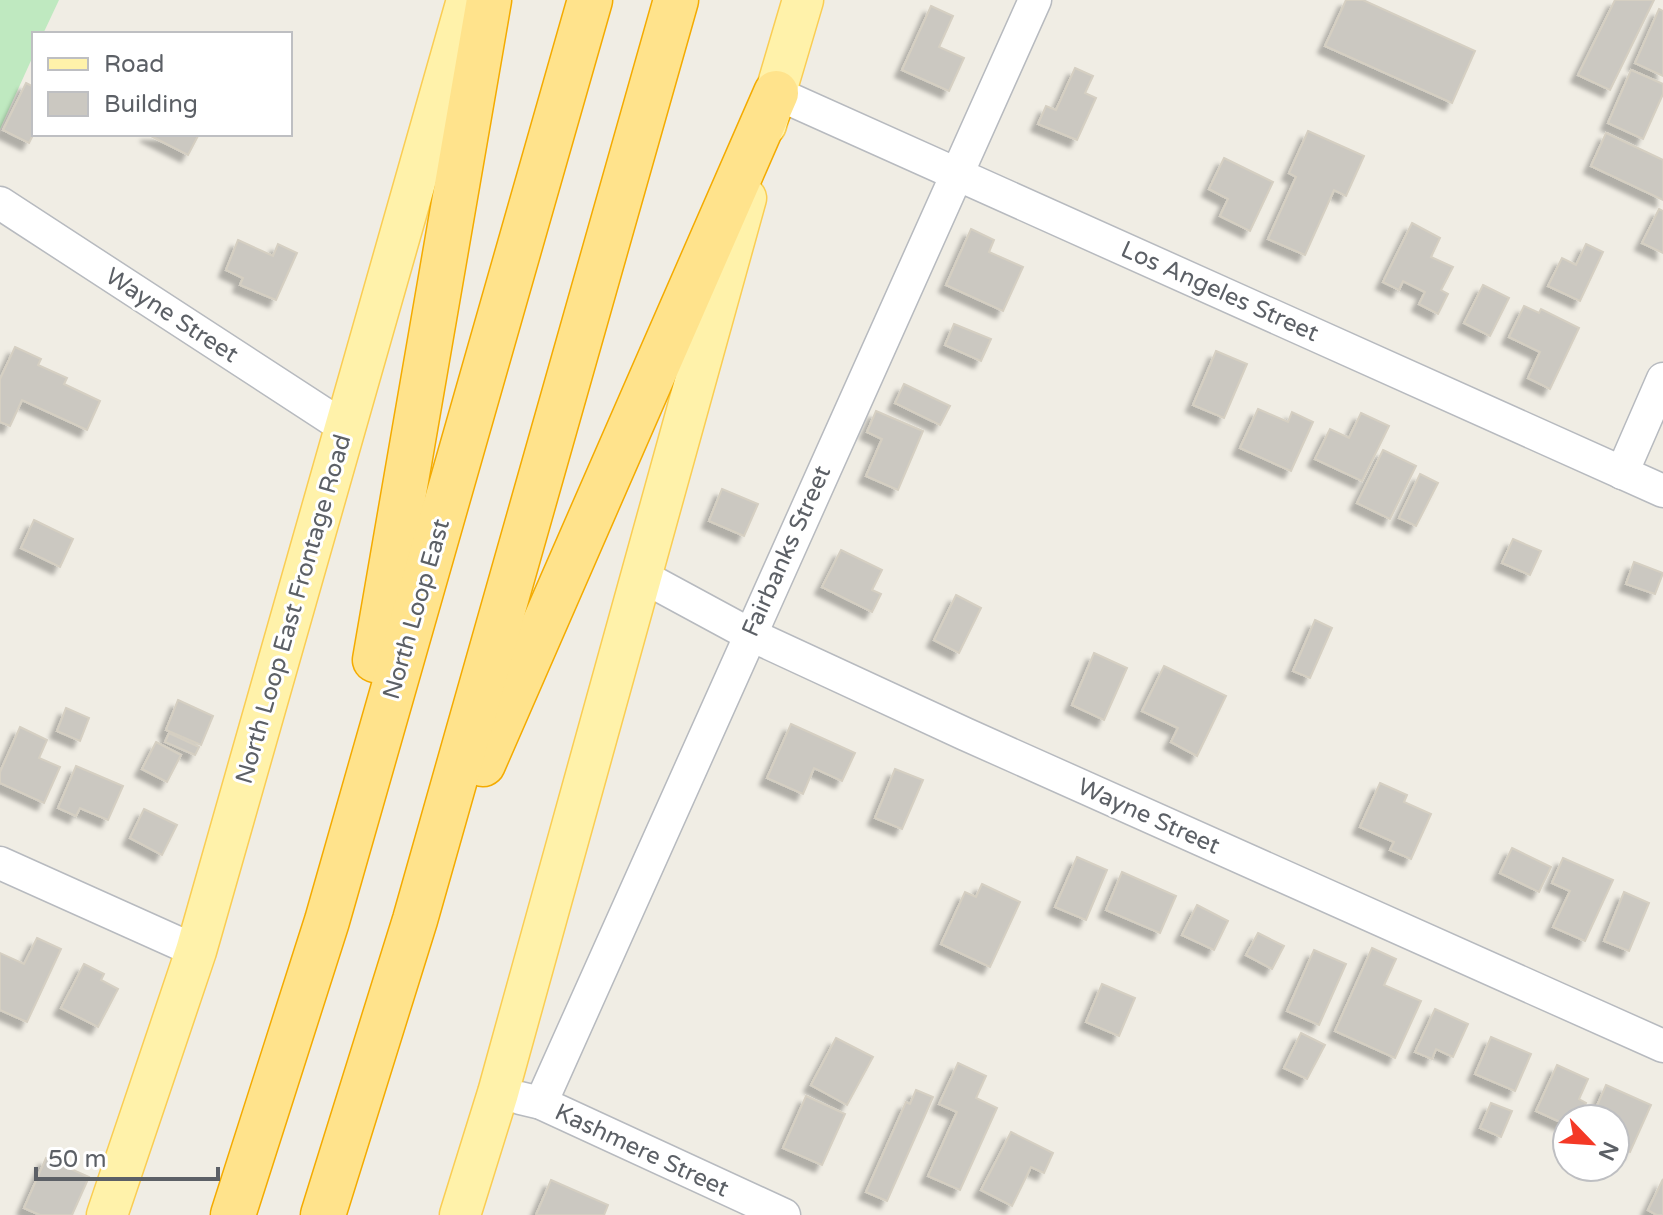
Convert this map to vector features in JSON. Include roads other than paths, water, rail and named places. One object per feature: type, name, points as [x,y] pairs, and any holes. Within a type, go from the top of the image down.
[{"type":"highway","points":[[327,921],[413,455],[465,125],[489,0]]},
{"type":"highway","name":"North Loop East","points":[[233,1215],[327,921],[590,0]]},
{"type":"highway","points":[[323,1215],[415,920],[676,0]]},
{"type":"highway","points":[[415,920],[776,93]]},
{"type":"main road","name":"North Loop East Frontage Road","points":[[107,1215],[196,951],[467,0]]},
{"type":"main road","points":[[460,1215],[498,1093],[640,575],[803,0]]},
{"type":"street","name":"Fairbanks Street","points":[[541,1103],[1035,0]]},
{"type":"street","name":"Los Angeles Street","points":[[776,93],[1663,491]]},
{"type":"street","name":"Wayne Street","points":[[0,203],[344,427]]},
{"type":"street","points":[[1622,473],[1663,379]]},
{"type":"street","name":"Wayne Street","points":[[640,575],[749,634],[1663,1046]]},
{"type":"street","points":[[0,863],[196,951]]},
{"type":"street","name":"Kashmere Street","points":[[498,1093],[541,1103],[784,1215]]}]
